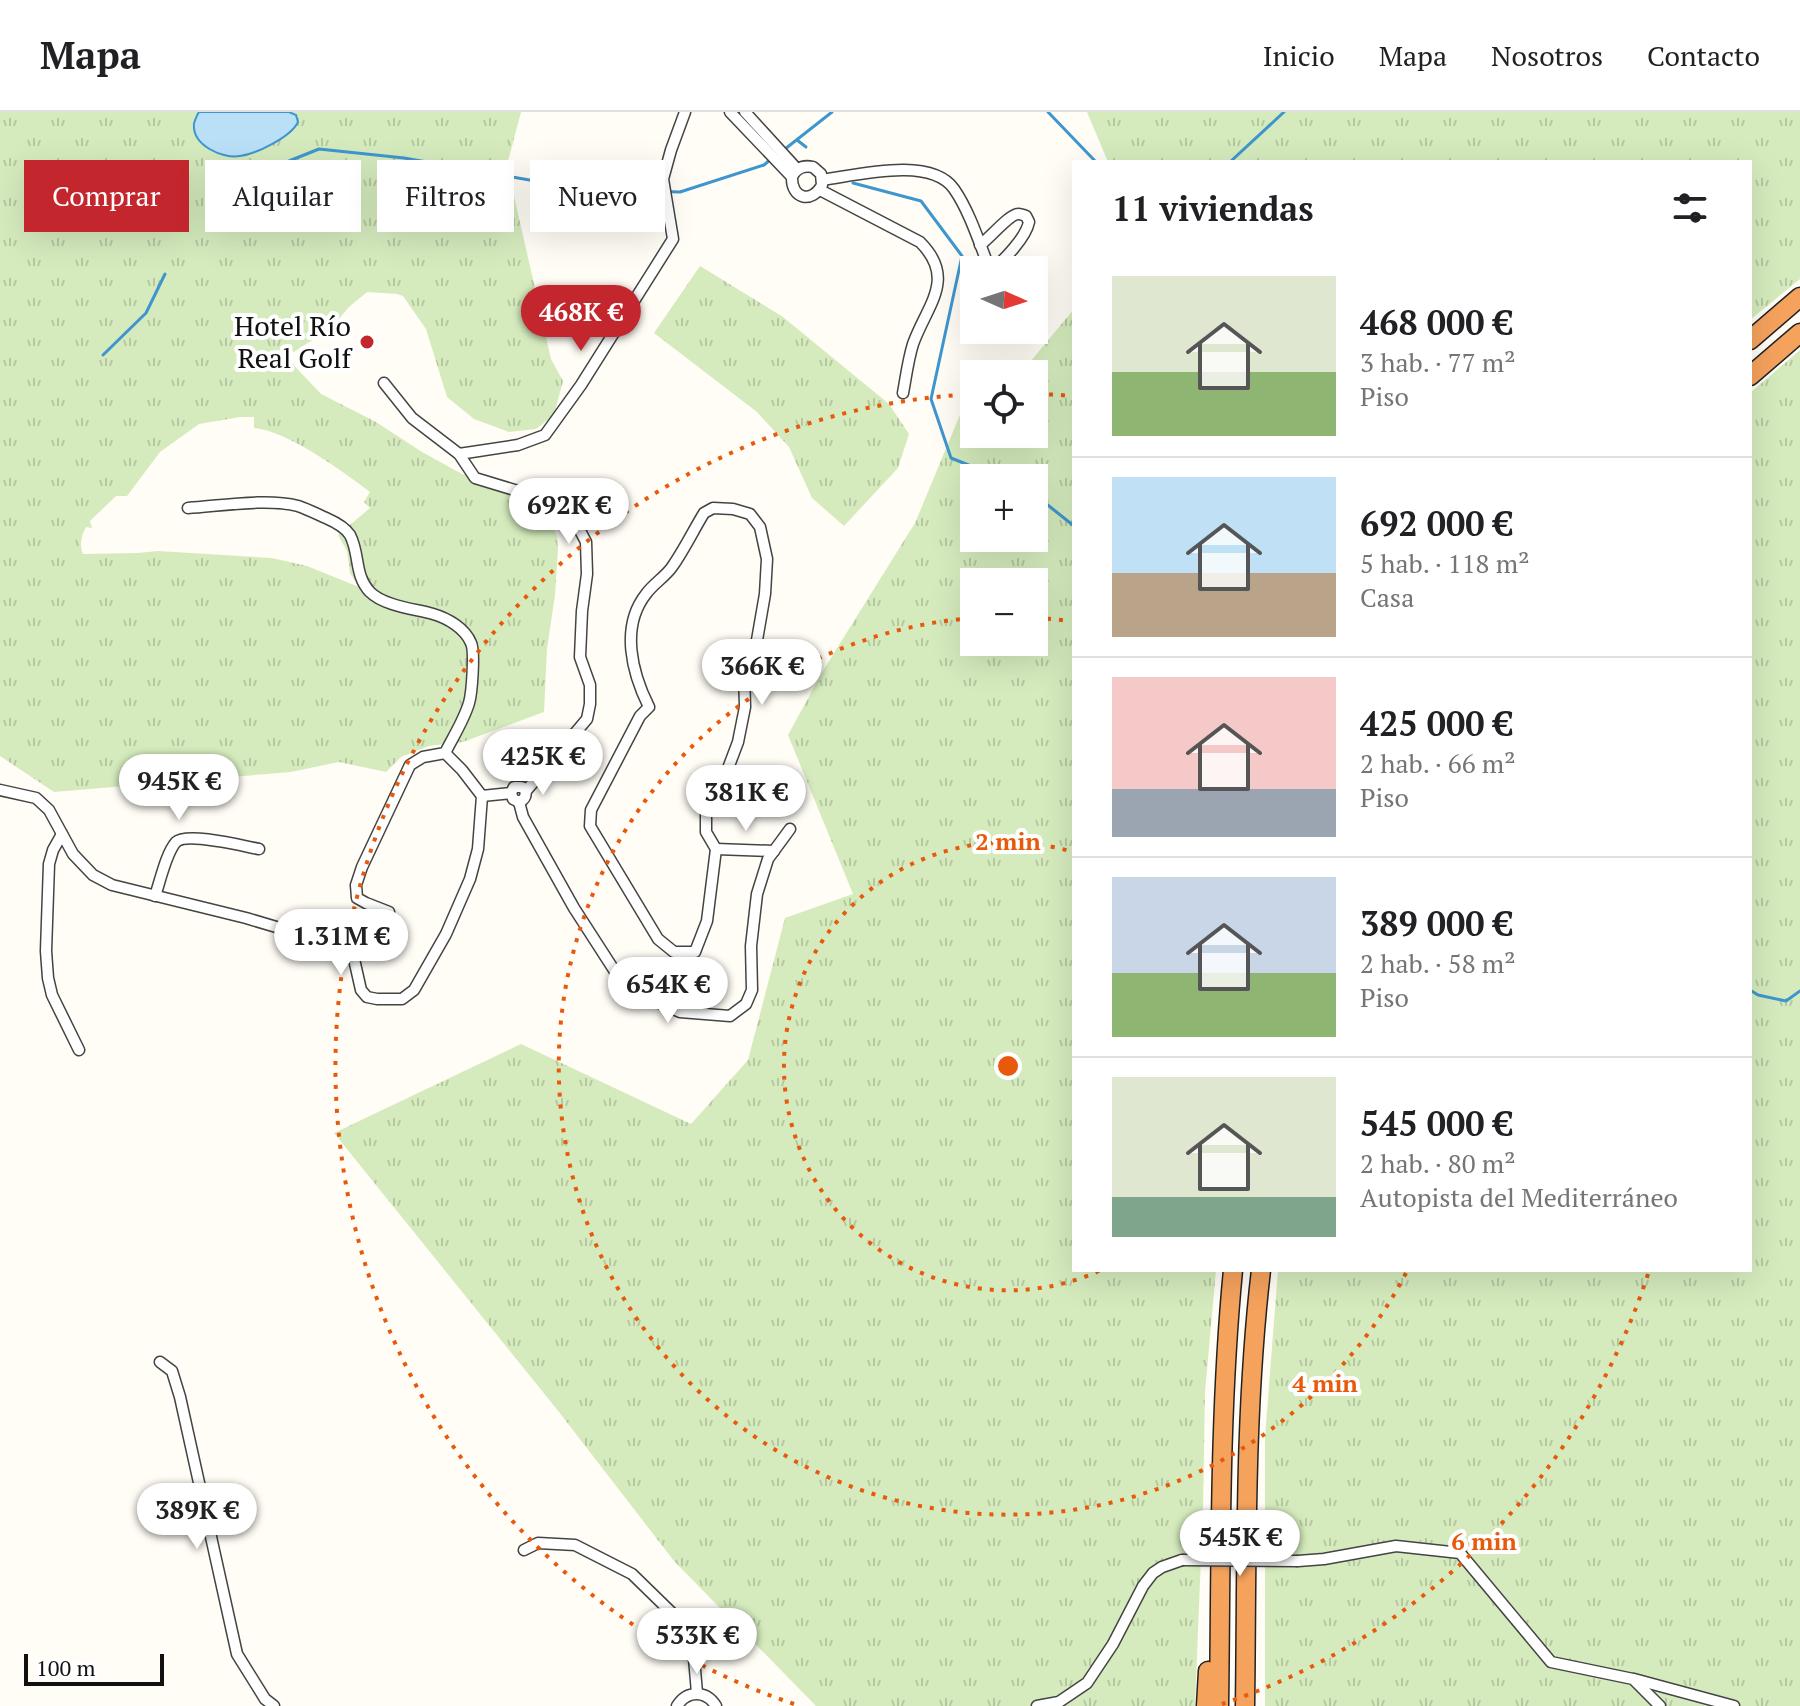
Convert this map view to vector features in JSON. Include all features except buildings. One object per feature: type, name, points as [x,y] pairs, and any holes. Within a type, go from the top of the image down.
[{"type":"highway","points":[[1752,338],[1800,297]]},
{"type":"highway","points":[[1752,374],[1800,333]]},
{"type":"highway","points":[[1219,1706],[1220,1509],[1233,1272]]},
{"type":"highway","points":[[1245,1706],[1248,1450],[1260,1276]]},
{"type":"highway","points":[[1257,1706],[1254,1566],[1261,1349],[1260,1276]]},
{"type":"highway","points":[[1206,1706],[1217,1379],[1227,1337]]},
{"type":"street","points":[[459,454],[518,445],[545,435],[581,385],[673,239],[663,179],[685,112]]},
{"type":"street","points":[[730,112],[766,142],[795,173]]},
{"type":"street","points":[[745,112],[766,142]]},
{"type":"street","points":[[795,173],[807,166],[813,167],[821,174],[821,185]]},
{"type":"street","points":[[795,173],[793,188],[800,196],[811,196],[821,185],[910,169],[929,172],[953,187],[984,256]]},
{"type":"street","points":[[821,185],[920,242],[936,264],[938,287],[912,347],[903,393]]},
{"type":"street","points":[[980,245],[1012,215],[1026,216],[1029,222],[1027,230],[1006,256]]},
{"type":"street","points":[[384,383],[412,418],[459,454],[475,478],[531,495],[574,519],[586,542],[587,574],[580,657],[590,685],[587,719],[519,802]]},
{"type":"street","points":[[188,508],[252,502],[296,506],[338,523],[349,533],[357,567],[372,594],[399,606],[436,615],[462,631],[472,645],[472,684],[469,704],[445,753]]},
{"type":"street","points":[[713,508],[750,514],[760,527],[767,559],[757,640],[744,672],[745,707],[738,742],[706,814],[706,832],[716,849],[707,921],[695,952],[674,952],[658,939],[590,826],[591,810],[605,781],[640,716],[649,707],[638,685],[632,655],[631,619],[645,595],[671,569],[704,513],[713,508]]},
{"type":"street","points":[[0,790],[36,798],[49,810],[73,854],[93,875],[112,885],[246,918],[347,948],[354,959],[361,990],[367,997],[402,999],[414,990],[446,934],[470,879],[478,849],[482,796],[445,753]]},
{"type":"street","points":[[389,912],[357,898],[356,885],[362,867],[410,765],[423,757],[445,753]]},
{"type":"street","points":[[526,791],[514,787],[511,793],[513,799],[519,802],[523,817],[566,895],[614,970],[646,997],[680,1012],[730,1016],[746,1004],[752,990],[751,946],[757,894],[768,859],[790,829]]},
{"type":"street","points":[[482,796],[511,793]]},
{"type":"street","points":[[62,834],[49,864],[48,978],[52,995],[79,1050]]},
{"type":"street","points":[[155,896],[168,855],[184,838],[259,849]]},
{"type":"street","points":[[716,849],[774,851]]},
{"type":"street","points":[[160,1362],[172,1371],[180,1397],[237,1654],[265,1699],[274,1706]]},
{"type":"street","points":[[524,1550],[538,1543],[575,1545],[632,1574],[673,1614],[694,1658],[697,1693]]},
{"type":"street","points":[[1037,1706],[1059,1702],[1087,1683],[1113,1644],[1143,1586],[1162,1567],[1182,1560],[1324,1559],[1396,1546],[1460,1553],[1551,1662],[1633,1679],[1734,1706]]},
{"type":"street","points":[[1633,1679],[1660,1706]]},
{"type":"street","points":[[677,1706],[680,1700],[697,1693],[706,1695],[716,1706]]},
{"type":"green space","points":[[0,112],[521,112],[508,160],[377,160],[377,232],[514,232],[514,196],[551,359],[563,381],[554,415],[536,429],[509,432],[474,419],[447,397],[426,329],[403,296],[397,294],[367,292],[331,328],[286,357],[321,394],[376,422],[462,474],[487,481],[547,514],[557,536],[558,549],[547,649],[544,712],[463,742],[429,746],[401,757],[386,772],[339,762],[291,772],[54,792],[0,756]],"holes":[[[254,417],[254,428],[298,444],[370,492],[364,502],[370,508],[338,535],[347,551],[350,573],[359,587],[307,566],[272,558],[158,551],[83,554],[82,537],[86,527],[92,528],[90,521],[116,496],[127,496],[160,452],[199,424]]]},
{"type":"green space","points":[[1087,112],[1800,112],[1800,279],[1752,318],[1752,160],[1107,160]]},
{"type":"green space","points":[[700,266],[783,317],[889,404],[909,434],[898,468],[844,526],[812,498],[789,447],[757,412],[654,333]]},
{"type":"green space","points":[[1072,311],[1072,1272],[1216,1272],[1205,1392],[1195,1706],[816,1706],[674,1561],[559,1412],[334,1133],[521,1044],[691,1124],[748,1060],[785,918],[853,894],[788,735],[824,669],[915,523],[960,415],[960,448],[1048,448],[1048,360],[1032,360]]},
{"type":"green space","points":[[1800,350],[1800,1706],[1265,1706],[1265,1437],[1278,1272],[1752,1272],[1752,391]]},
{"type":"water","points":[[199,112],[289,112],[296,115],[298,122],[272,144],[247,155],[233,156],[217,153],[198,138],[194,124]]},
{"type":"waterway","points":[[785,149],[832,112]]},
{"type":"waterway","points":[[1048,112],[1094,160]]},
{"type":"waterway","points":[[1232,160],[1284,112]]},
{"type":"waterway","points":[[797,140],[806,147]]},
{"type":"waterway","points":[[292,160],[319,149],[404,158],[581,189],[680,192],[764,165],[772,158]]},
{"type":"waterway","points":[[853,183],[921,201],[962,256],[931,399],[951,458],[966,464]]},
{"type":"waterway","points":[[103,355],[146,313],[165,274]]},
{"type":"waterway","points":[[1048,505],[1072,524]]},
{"type":"waterway","points":[[1752,991],[1786,1001],[1800,991]]},
{"type":"place","name":"Hotel Río Real Golf","points":[[367,342]]}]
